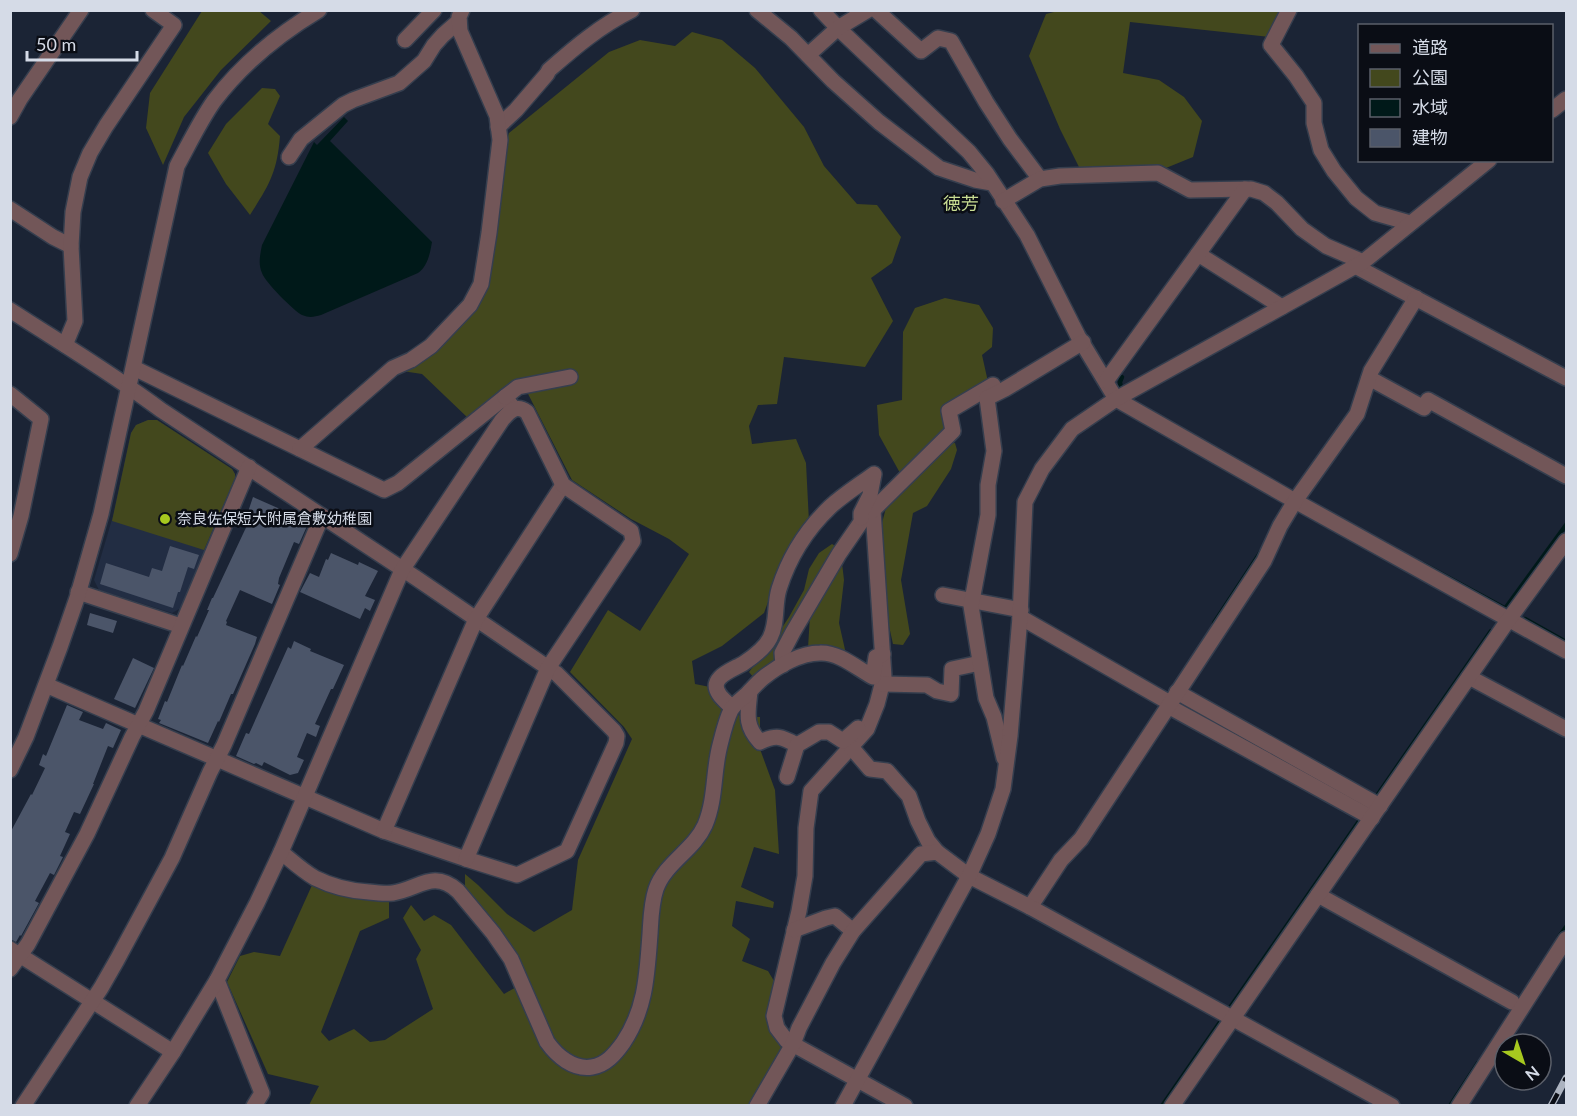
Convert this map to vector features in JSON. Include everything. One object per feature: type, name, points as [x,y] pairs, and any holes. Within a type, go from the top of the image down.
[{"type":"street","points":[[10,117],[81,10]]},
{"type":"street","points":[[65,345],[75,321],[71,246],[80,177],[90,153],[174,25],[153,10]]},
{"type":"street","points":[[10,770],[26,737],[46,685],[78,592],[101,514],[177,166],[214,102],[234,78],[291,27],[319,10]]},
{"type":"street","points":[[405,40],[434,10]]},
{"type":"street","points":[[498,127],[516,110],[549,70],[588,36],[632,10]]},
{"type":"street","points":[[757,10],[791,38],[833,81],[879,122],[939,168],[992,183]]},
{"type":"street","points":[[821,10],[969,152],[987,174],[1027,235],[1081,339],[1116,399],[1566,651]]},
{"type":"street","points":[[808,55],[838,28],[868,10]]},
{"type":"street","points":[[876,10],[921,51],[938,38],[951,41],[986,102],[1040,179]]},
{"type":"street","points":[[1289,10],[1271,45],[1314,103],[1314,123],[1321,150],[1334,171],[1356,198],[1375,213],[1410,223]]},
{"type":"street","points":[[300,450],[393,368],[411,360],[430,346],[471,305],[481,284],[500,140],[497,116],[460,31],[461,16]]},
{"type":"street","points":[[289,157],[301,140],[343,105],[399,83],[424,61],[434,45],[461,16]]},
{"type":"street","points":[[843,1106],[969,876],[988,834],[1003,789],[1021,614],[1025,502],[1042,469],[1072,429],[1116,399],[1359,264],[1486,162]]},
{"type":"street","points":[[1003,201],[1040,179],[1060,176],[1158,173],[1190,190],[1251,189],[1263,193],[1277,203],[1302,229],[1326,246],[1416,298],[1566,378]]},
{"type":"street","points":[[1106,381],[1245,189]]},
{"type":"street","points":[[10,210],[71,246]]},
{"type":"street","points":[[1198,254],[1282,307]]},
{"type":"street","points":[[1030,907],[1061,860],[1081,839],[1264,561],[1280,526],[1295,501],[1357,414],[1371,371],[1416,298]]},
{"type":"street","points":[[10,309],[129,386],[161,410],[557,674],[617,736],[616,743],[567,851],[517,874],[384,831],[46,685]]},
{"type":"street","points":[[783,665],[782,653],[793,632],[839,554],[861,522],[953,431],[949,411],[1081,339]]},
{"type":"street","points":[[1006,766],[994,717],[986,698],[971,606],[988,515],[988,485],[994,451],[987,398],[1005,389],[1081,339]]},
{"type":"street","points":[[134,368],[384,490],[398,483],[509,403],[518,387],[570,377]]},
{"type":"street","points":[[1369,378],[1424,408],[1428,400],[1566,476]]},
{"type":"street","points":[[10,394],[41,418],[21,516],[10,554]]},
{"type":"street","points":[[466,859],[548,668],[633,541],[631,531],[563,485],[527,412],[509,403]]},
{"type":"street","points":[[137,1106],[217,980],[257,903],[305,798],[402,570],[509,411],[509,403]]},
{"type":"street","points":[[10,969],[15,952],[28,944],[87,834],[146,711],[249,467]]},
{"type":"street","points":[[732,708],[719,694],[718,679],[725,672],[744,663],[761,650],[770,639],[776,622],[776,597],[785,570],[801,541],[830,507],[874,474],[870,495],[861,513],[861,522]]},
{"type":"street","points":[[384,831],[476,619],[563,485]]},
{"type":"street","points":[[873,510],[883,684],[867,729],[811,791],[806,828],[805,876],[774,1016],[777,1028],[787,1041],[905,1106]]},
{"type":"street","points":[[23,1106],[117,960],[172,858],[224,746],[321,516]]},
{"type":"street","points":[[1172,1106],[1227,1015],[1318,895],[1371,809],[1566,541]]},
{"type":"street","points":[[78,592],[181,626]]},
{"type":"street","points":[[944,595],[972,599],[1021,614],[1371,809]]},
{"type":"street","points":[[281,852],[315,878],[343,888],[368,892],[393,892],[431,880],[443,881],[452,885],[493,933],[511,959],[547,1042],[553,1050],[578,1067],[599,1066],[617,1051],[640,1011],[646,976],[652,901],[663,875],[696,840],[705,825],[712,803],[720,745],[732,708],[763,678],[801,657],[821,652],[832,654],[873,677],[876,657],[883,654]]},
{"type":"street","points":[[883,684],[927,685],[937,691],[951,694],[952,669],[980,663]]},
{"type":"street","points":[[1469,677],[1566,729]]},
{"type":"street","points":[[750,691],[749,725],[752,733],[760,742],[772,737],[783,737],[797,745]]},
{"type":"street","points":[[787,777],[797,745],[819,732],[829,732],[843,741],[874,714]]},
{"type":"street","points":[[851,747],[870,769],[887,771],[909,796],[928,841],[937,852],[969,876],[1030,907],[1392,1106]]},
{"type":"street","points":[[757,1106],[793,1044],[828,972],[853,931],[921,854],[937,852]]},
{"type":"street","points":[[1318,895],[1512,1002]]},
{"type":"street","points":[[794,930],[836,916],[853,931]]},
{"type":"street","points":[[1459,1106],[1566,939]]},
{"type":"street","points":[[15,952],[173,1052]]},
{"type":"street","points":[[217,980],[262,1093],[254,1106]]},
{"type":"shaded area","name":"奈良佐保短大附属倉敷幼稚園","points":[[148,420],[157,420],[232,469],[235,474],[181,608],[172,613],[99,590],[94,580],[113,516],[131,433],[136,425]]},
{"type":"green space","points":[[202,11],[259,11],[271,21],[221,70],[184,117],[163,165],[146,128],[150,93]]},
{"type":"green space","points":[[1058,11],[1284,11],[1270,37],[1130,22],[1123,73],[1159,80],[1184,97],[1202,121],[1193,157],[1161,170],[1079,167],[1029,56],[1046,14]]},
{"type":"green space","points":[[692,32],[722,40],[755,68],[804,127],[824,166],[857,204],[877,205],[901,237],[892,263],[871,278],[893,321],[865,367],[784,357],[777,404],[758,405],[749,426],[752,444],[796,439],[806,463],[809,522],[780,569],[764,613],[722,646],[692,661],[695,684],[710,687],[728,709],[742,717],[760,717],[760,749],[775,790],[779,854],[754,847],[741,887],[774,902],[773,908],[736,901],[732,926],[750,939],[742,961],[768,971],[774,981],[767,1017],[783,1051],[750,1105],[309,1105],[319,1086],[268,1074],[227,982],[240,956],[254,952],[280,956],[313,883],[389,897],[389,918],[360,931],[321,1032],[329,1041],[354,1029],[370,1042],[385,1040],[433,1009],[416,959],[421,950],[403,918],[411,905],[424,921],[434,915],[451,925],[504,994],[525,982],[465,888],[465,874],[507,914],[534,932],[572,910],[578,860],[632,739],[624,727],[570,672],[608,610],[640,631],[689,554],[669,539],[631,519],[572,480],[526,390],[468,418],[422,374],[402,371],[476,307],[502,155],[509,133],[609,52],[640,40],[675,46]]},
{"type":"green space","points":[[262,88],[275,89],[280,96],[268,124],[280,136],[277,160],[271,178],[250,215],[226,184],[208,153],[226,124]]},
{"type":"green space","points":[[945,298],[979,305],[993,328],[992,347],[982,355],[988,382],[943,406],[946,431],[900,473],[879,435],[877,405],[902,400],[903,332],[915,308]]},
{"type":"green space","name":"奈良佐保短大附属倉敷幼稚園","points":[[148,420],[157,420],[232,469],[235,474],[204,550],[112,521],[131,433],[136,425]]},
{"type":"green space","points":[[955,443],[957,450],[951,469],[927,506],[913,513],[901,580],[910,634],[903,645],[893,644],[889,626],[882,523],[887,504],[947,444]]},
{"type":"green space","points":[[832,544],[837,547],[776,661],[754,678],[749,672],[789,617],[804,590],[809,569],[819,553]]},
{"type":"green space","points":[[842,563],[844,580],[839,623],[846,654],[808,648],[810,615]]},
{"type":"water","points":[[344,117],[348,121],[330,141],[432,242],[426,263],[418,273],[321,315],[307,317],[287,302],[264,277],[260,266],[261,249],[314,142],[317,145]]},
{"type":"building","points":[[253,497],[305,520],[303,524],[307,526],[299,544],[294,542],[279,578],[278,584],[280,585],[272,604],[240,590],[226,625],[257,637],[233,694],[208,743],[159,723],[161,720],[158,719],[250,519],[247,515]]},
{"type":"building","points":[[170,546],[199,555],[194,569],[188,567],[173,608],[100,584],[106,563],[149,577],[152,568],[162,571]]},
{"type":"building","points":[[331,553],[378,571],[365,596],[375,600],[370,611],[365,608],[360,619],[300,592],[310,573],[319,577]]},
{"type":"building","points":[[90,613],[117,621],[113,633],[87,625]]},
{"type":"building","points":[[294,641],[311,649],[310,651],[344,665],[315,724],[320,726],[316,737],[307,733],[297,757],[304,760],[298,773],[290,775],[264,762],[262,766],[236,756],[246,733],[249,734],[288,647],[291,649]]},
{"type":"building","points":[[133,658],[154,668],[135,708],[114,699]]},
{"type":"building","points":[[67,705],[83,712],[79,720],[103,729],[106,723],[121,730],[113,748],[108,746],[80,814],[74,812],[65,832],[70,834],[60,856],[63,857],[54,875],[50,873],[35,901],[39,903],[16,942],[10,939],[10,833],[45,768],[39,765],[43,754],[46,756]]},
{"type":"waterway","points":[[1121,390],[1122,377]]},
{"type":"waterway","points":[[1504,610],[1566,525]]},
{"type":"waterway","points":[[1214,623],[1262,550]]},
{"type":"waterway","points":[[1423,564],[1508,610]]},
{"type":"waterway","points":[[1525,619],[1566,642]]},
{"type":"waterway","points":[[1374,800],[1491,631]]},
{"type":"waterway","points":[[1174,700],[1316,779]]},
{"type":"waterway","points":[[1162,1106],[1362,817]]},
{"type":"waterway","points":[[1559,937],[1566,927]]},
{"type":"waterway","points":[[1450,1106],[1478,1063]]},
{"type":"railway","points":[[1551,1106],[1566,1078]]},
{"type":"place","name":"奈良佐保短大附属倉敷幼稚園","points":[[165,519]]},
{"type":"district","name":"徳芳","points":[[961,204]]}]
